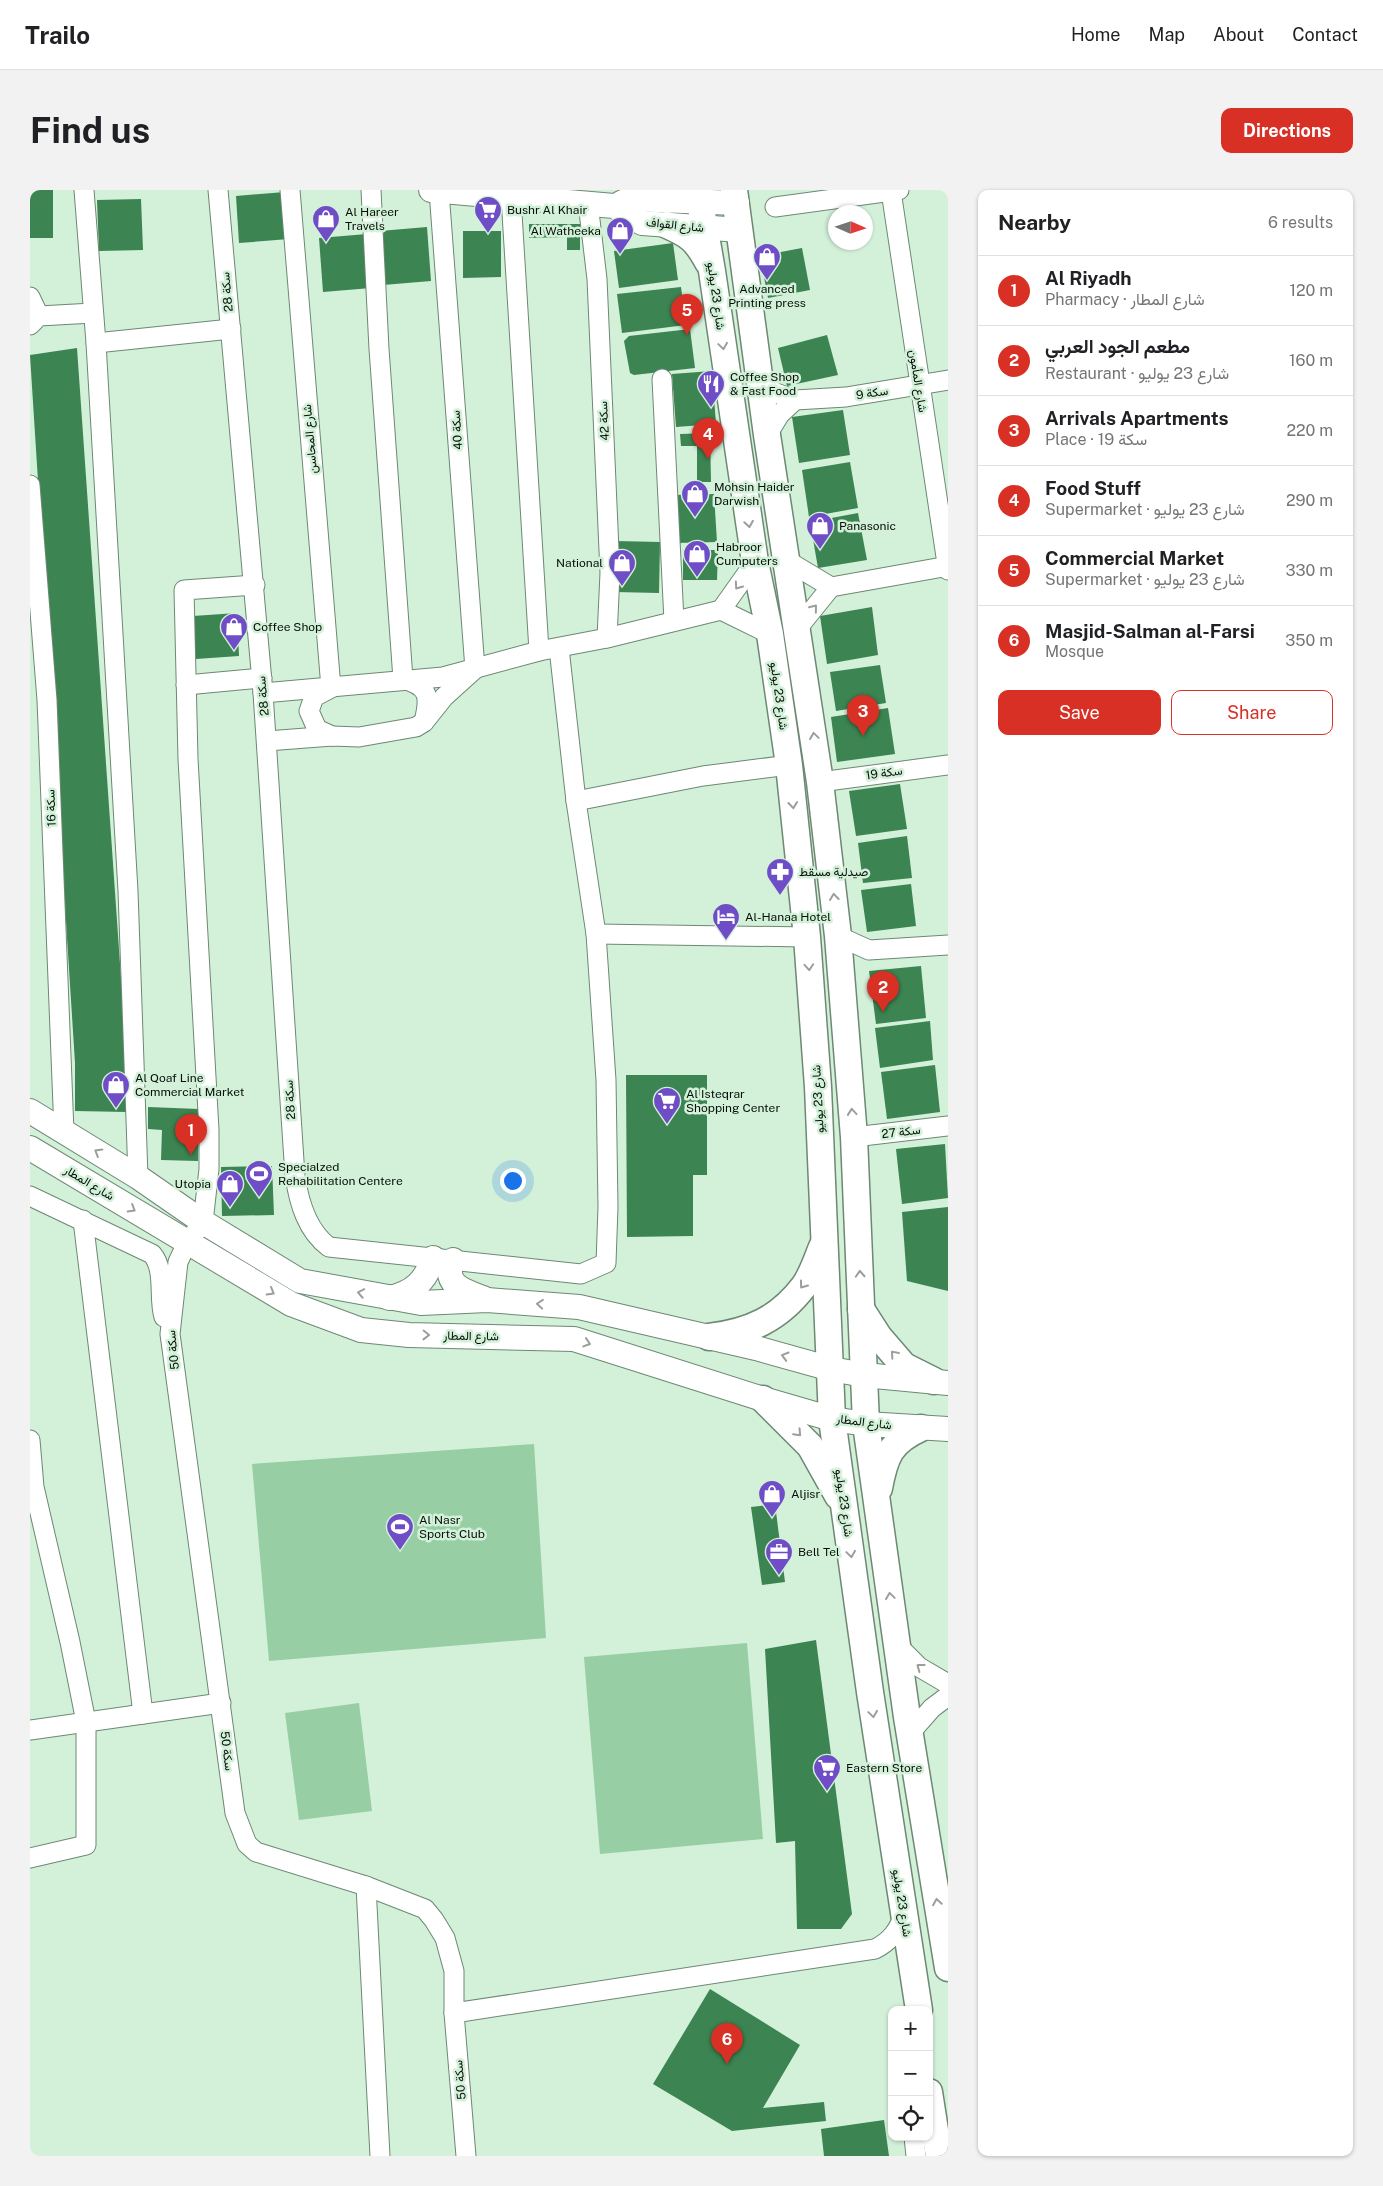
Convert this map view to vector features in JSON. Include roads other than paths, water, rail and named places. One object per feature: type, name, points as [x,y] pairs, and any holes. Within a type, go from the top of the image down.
[{"type":"main road","points":[[736,196],[767,435],[820,782],[838,936],[854,1137],[866,1424],[910,1733],[948,1968]]},
{"type":"main road","name":"شارع 23 يوليو","points":[[699,197],[712,271],[755,562],[770,634],[789,765],[807,937],[818,1087],[832,1418],[870,1692],[918,2006]]},
{"type":"main road","points":[[667,225],[689,235],[699,245],[712,271]]},
{"type":"main road","points":[[709,1337],[734,1334],[773,1318],[805,1285],[824,1242]]},
{"type":"main road","points":[[861,1309],[879,1337],[904,1366],[941,1382]]},
{"type":"main road","points":[[763,1399],[810,1446],[844,1507]]},
{"type":"main road","points":[[876,1504],[884,1459],[904,1436],[921,1428]]},
{"type":"main road","points":[[933,2117],[939,2156]]},
{"type":"street","points":[[84,190],[96,343],[128,891],[138,1176]]},
{"type":"street","name":"سكة 28","points":[[218,190],[255,585],[294,1157],[299,1202],[318,1239],[329,1247],[443,1259]]},
{"type":"street","name":"شارع المحاسن","points":[[290,190],[331,688]]},
{"type":"street","points":[[371,190],[379,349],[403,679]]},
{"type":"street","name":"شارع القواف","points":[[431,190],[556,195],[588,204],[629,198],[736,196]]},
{"type":"street","name":"سكة 40","points":[[439,191],[474,669]]},
{"type":"street","points":[[775,207],[895,191]]},
{"type":"street","name":"شارع المأمون","points":[[895,191],[919,385],[948,570]]},
{"type":"street","points":[[496,194],[539,651]]},
{"type":"street","name":"شارع القواف","points":[[629,198],[642,223],[740,230]]},
{"type":"street","name":"سكة 42","points":[[588,204],[597,280],[610,573],[607,638]]},
{"type":"street","points":[[30,297],[34,321],[93,313]]},
{"type":"street","points":[[96,343],[231,330]]},
{"type":"street","points":[[662,379],[674,621]]},
{"type":"street","name":"سكة 9","points":[[760,382],[776,394],[795,400],[846,397],[948,380]]},
{"type":"street","points":[[767,435],[780,414],[795,400]]},
{"type":"street","name":"سكة 16","points":[[30,485],[47,700],[64,1132]]},
{"type":"street","points":[[786,560],[831,587]]},
{"type":"street","points":[[721,610],[755,562]]},
{"type":"street","points":[[796,629],[831,587],[948,566]]},
{"type":"street","points":[[203,1222],[209,1170],[209,1130],[189,769],[184,590],[255,585]]},
{"type":"street","points":[[186,685],[331,688],[403,679],[443,677],[539,651],[607,638],[721,610],[770,634]]},
{"type":"street","points":[[389,1298],[413,1290],[429,1270],[443,1259],[581,1274],[606,1263],[608,1207],[606,1080],[596,934],[576,802],[559,648]]},
{"type":"street","points":[[267,741],[332,736],[358,737],[416,728],[424,722],[444,696],[474,669]]},
{"type":"street","points":[[403,679],[418,684],[424,690],[428,699],[424,722]]},
{"type":"street","points":[[331,688],[314,697],[309,711],[317,729],[332,736]]},
{"type":"street","points":[[576,802],[703,776],[789,765]]},
{"type":"street","name":"سكة 19","points":[[820,782],[948,765]]},
{"type":"street","points":[[596,934],[807,937]]},
{"type":"street","points":[[838,936],[869,950],[948,945]]},
{"type":"street","points":[[841,984],[857,958],[869,950]]},
{"type":"street","points":[[30,1111],[138,1176],[203,1222],[300,1281],[421,1303],[487,1300],[579,1307],[709,1337],[831,1370],[941,1382]]},
{"type":"street","name":"سكة 27","points":[[854,1137],[948,1126]]},
{"type":"street","name":"شارع المطار","points":[[30,1148],[291,1304],[361,1330],[409,1335],[574,1339],[763,1399],[832,1418],[866,1424],[948,1429]]},
{"type":"street","points":[[30,1196],[152,1254],[157,1260],[161,1307],[170,1334]]},
{"type":"street","points":[[83,1220],[143,1714]]},
{"type":"street","name":"سكة 50","points":[[203,1222],[187,1243],[178,1262],[170,1334],[221,1703],[234,1813],[247,1844],[256,1852],[366,1886],[425,1909],[434,1920],[445,1938],[454,1971],[454,2013],[466,2156]]},
{"type":"street","points":[[443,1259],[450,1272],[453,1284],[487,1300]]},
{"type":"street","points":[[30,1440],[34,1487],[86,1722],[86,1845],[30,1858]]},
{"type":"street","points":[[897,1645],[919,1667],[948,1684]]},
{"type":"street","points":[[910,1733],[932,1708],[948,1696]]},
{"type":"street","points":[[30,1730],[221,1703]]},
{"type":"street","points":[[366,1886],[380,2156]]},
{"type":"street","points":[[454,2013],[875,1949],[891,1939],[904,1914]]},
{"type":"street","points":[[875,1949],[900,1959],[914,1972]]},
{"type":"street","points":[[914,2141],[916,2156]]},
{"type":"place","name":"Bushr Al Khair","points":[[488,234]]},
{"type":"place","name":"Al Hareer Travels","points":[[326,243]]},
{"type":"place","name":"Al Watheeka","points":[[620,255]]},
{"type":"place","name":"Advanced Printing press","points":[[767,281]]},
{"type":"place","name":"Commercial Market","points":[[687,335]]},
{"type":"place","name":"Coffee Shop & Fast Food","points":[[711,408]]},
{"type":"place","name":"Food Stuff","points":[[708,459]]},
{"type":"place","name":"Mohsin Haider Darwish","points":[[695,518]]},
{"type":"place","name":"Panasonic","points":[[820,550]]},
{"type":"place","name":"Habroor Cumputers","points":[[697,578]]},
{"type":"place","name":"National","points":[[622,587]]},
{"type":"place","name":"Coffee Shop","points":[[234,651]]},
{"type":"place","name":"Arrivals Apartments","points":[[863,736]]},
{"type":"place","name":"صيدلية مسقط","points":[[780,896]]},
{"type":"place","name":"Al-Hanaa Hotel","points":[[726,941]]},
{"type":"place","name":"مطعم الجود العربي","points":[[883,1012]]},
{"type":"place","name":"Al Qoaf Line Commercial Market","points":[[116,1109]]},
{"type":"place","name":"Al Isteqrar Shopping Center","points":[[667,1125]]},
{"type":"place","name":"Al Riyadh","points":[[191,1155]]},
{"type":"place","name":"Specialzed Rehabilitation Centere","points":[[259,1198]]},
{"type":"place","name":"Utopia","points":[[230,1208]]},
{"type":"place","name":"Aljisr","points":[[772,1518]]},
{"type":"place","name":"Al Nasr Sports Club","points":[[400,1551]]},
{"type":"place","name":"Bell Tel","points":[[779,1576]]},
{"type":"place","name":"Eastern Store","points":[[827,1792]]},
{"type":"place","name":"Masjid-Salman al-Farsi","points":[[727,2064]]}]
